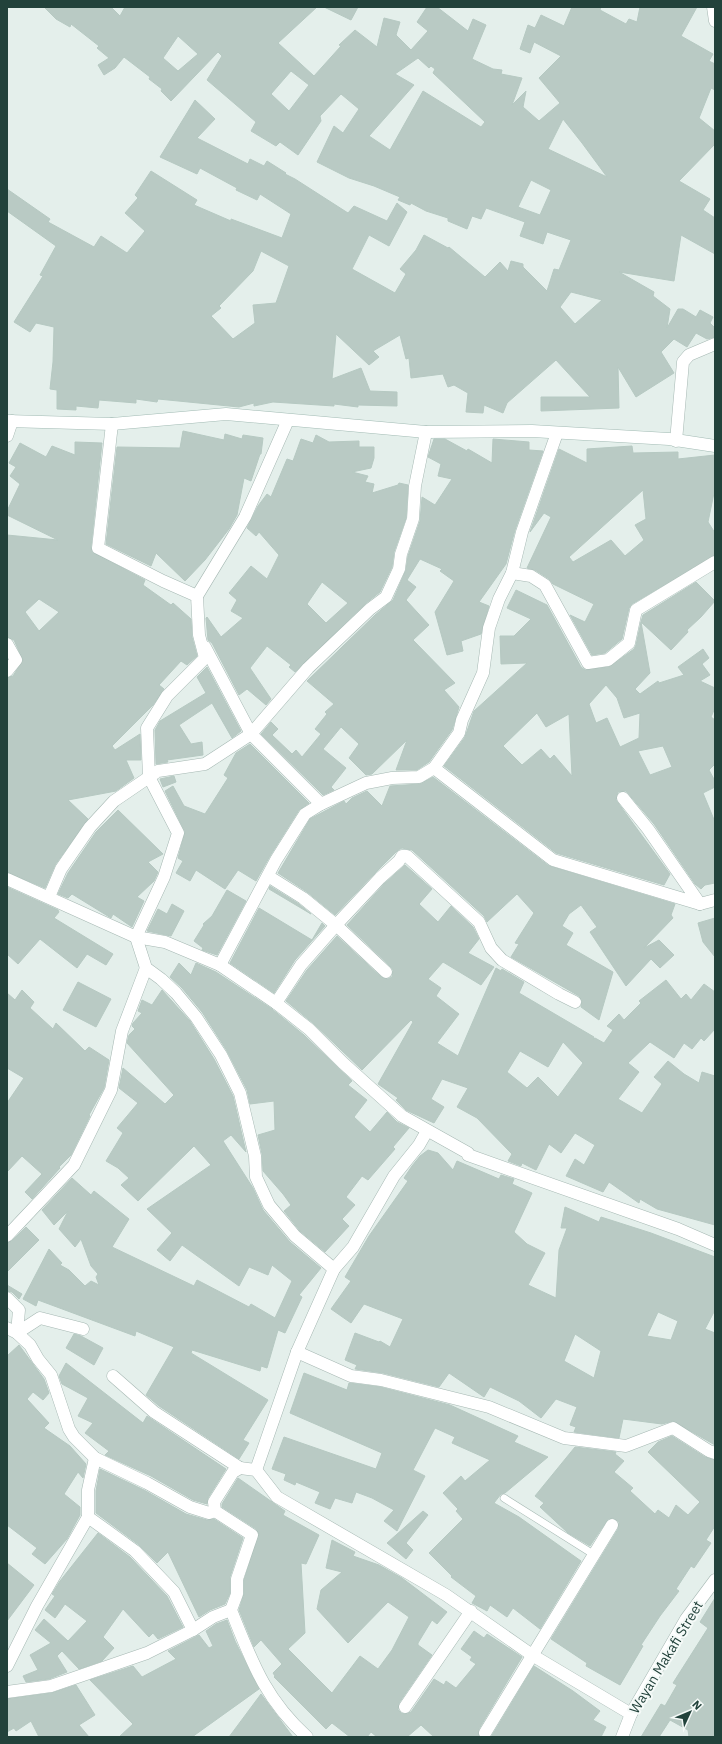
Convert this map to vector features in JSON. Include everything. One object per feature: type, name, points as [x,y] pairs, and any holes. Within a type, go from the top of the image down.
[{"type":"street","points":[[713,7],[715,21]]},
{"type":"street","points":[[676,440],[683,362],[689,355],[715,344]]},
{"type":"street","points":[[7,436],[10,421],[112,424],[226,414],[426,432],[532,431],[676,440],[715,446]]},
{"type":"street","points":[[288,420],[245,517],[197,596],[199,635],[205,658],[167,696],[147,728],[149,778],[178,833],[164,877],[136,938],[146,968],[176,993],[196,1017],[221,1055],[240,1093],[255,1156],[256,1177],[269,1204],[294,1236],[334,1269]]},
{"type":"street","points":[[112,424],[98,548],[162,581],[197,596]]},
{"type":"street","points":[[49,897],[61,869],[90,827],[114,801],[158,771],[205,764],[251,734],[308,668],[370,609],[386,597],[399,569],[401,554],[413,519],[415,486],[426,432]]},
{"type":"street","points":[[220,965],[276,860],[305,814],[321,804],[366,783],[392,778],[419,776],[434,768],[459,733],[462,720],[483,674],[489,628],[499,600],[512,573],[522,532],[557,433]]},
{"type":"street","points":[[512,573],[531,576],[545,586],[588,663],[608,660],[629,643],[636,610],[715,562]]},
{"type":"street","points":[[199,635],[251,734],[321,804]]},
{"type":"street","points":[[7,644],[16,660],[7,670]]},
{"type":"street","points":[[434,768],[553,860],[700,904],[715,900]]},
{"type":"street","points":[[622,798],[648,829],[700,904]]},
{"type":"street","points":[[276,1003],[301,965],[336,925],[380,878],[399,861],[402,856],[406,856],[479,922],[491,948],[502,960],[575,1002]]},
{"type":"street","points":[[268,876],[303,898],[336,925],[386,972]]},
{"type":"street","points":[[7,879],[136,938],[165,942],[220,965],[276,1003],[309,1029],[342,1063],[402,1116],[468,1153],[468,1155],[678,1230],[715,1245]]},
{"type":"street","points":[[7,1236],[74,1165],[111,1090],[122,1031],[146,968]]},
{"type":"street","points":[[256,1470],[297,1352],[334,1269],[353,1247],[394,1176],[419,1145],[427,1131]]},
{"type":"street","points":[[7,1298],[19,1310],[12,1331]]},
{"type":"street","points":[[12,1331],[40,1318],[83,1329]]},
{"type":"street","points":[[12,1331],[30,1345],[38,1359],[51,1375],[69,1429],[74,1437],[95,1458],[147,1483],[190,1507],[209,1513],[215,1511]]},
{"type":"street","points":[[297,1352],[351,1376],[381,1380],[489,1407],[564,1438],[626,1446],[673,1428],[709,1451],[715,1453]]},
{"type":"street","points":[[113,1376],[154,1412],[240,1468],[256,1470],[276,1497],[336,1530],[472,1611],[532,1655],[631,1714]]},
{"type":"street","points":[[7,1666],[38,1606],[88,1517],[88,1490],[95,1458]]},
{"type":"street","points":[[215,1511],[214,1502],[223,1486],[233,1472],[240,1468]]},
{"type":"street","points":[[215,1511],[252,1535],[237,1579],[237,1594],[231,1610],[250,1659],[264,1686],[291,1723],[307,1737]]},
{"type":"street","points":[[88,1517],[135,1551],[174,1592],[193,1630]]},
{"type":"street","points":[[485,1733],[612,1525]]},
{"type":"street","name":"Wayan Makafi Street","points":[[622,1737],[631,1714],[686,1619],[715,1580]]},
{"type":"street","points":[[7,1692],[58,1683],[147,1653],[193,1630],[213,1617],[231,1610]]},
{"type":"street","points":[[405,1707],[472,1611]]},
{"type":"lane","points":[[504,1498],[593,1554]]},
{"type":"building","points":[[44,7],[111,7],[120,16],[125,7],[317,7],[278,43],[314,76],[341,46],[339,45],[355,30],[377,47],[384,18],[400,22],[396,35],[411,50],[428,31],[417,22],[427,7],[437,7],[468,31],[473,19],[486,25],[472,59],[493,69],[502,70],[501,74],[522,78],[512,105],[526,91],[523,107],[539,121],[560,103],[539,78],[561,56],[534,42],[530,53],[520,49],[528,25],[535,28],[541,15],[564,26],[572,7],[601,7],[600,10],[626,24],[629,19],[637,22],[640,7],[697,7],[681,36],[713,54],[709,61],[715,64],[715,90],[711,88],[699,118],[715,131],[715,144],[679,181],[710,199],[703,210],[715,218],[715,254],[681,235],[674,281],[619,272],[654,292],[653,296],[670,309],[667,328],[678,309],[683,309],[696,317],[700,310],[713,317],[710,323],[715,328],[715,337],[707,339],[696,333],[687,347],[674,339],[661,352],[674,373],[636,397],[618,367],[619,408],[541,411],[541,397],[590,397],[556,360],[507,403],[503,413],[484,405],[483,413],[466,412],[468,393],[454,385],[448,387],[443,374],[411,378],[409,358],[406,359],[400,335],[373,351],[379,357],[369,365],[336,334],[332,379],[361,368],[370,391],[397,392],[397,406],[358,405],[358,407],[334,404],[334,406],[273,402],[254,406],[254,403],[239,407],[158,399],[157,402],[136,399],[136,403],[99,400],[98,408],[76,406],[76,410],[57,409],[57,390],[50,389],[53,362],[54,327],[36,323],[30,332],[14,322],[43,276],[40,275],[56,246],[7,211],[7,189],[50,219],[48,222],[94,247],[101,236],[127,253],[145,231],[125,213],[138,198],[135,195],[151,171],[197,200],[194,205],[231,221],[231,219],[282,238],[291,214],[260,194],[257,200],[236,190],[237,188],[200,168],[197,174],[160,157],[195,100],[215,119],[197,138],[248,164],[250,159],[264,166],[267,161],[286,173],[285,174],[348,213],[354,206],[387,221],[397,203],[407,212],[389,246],[369,235],[352,269],[395,293],[406,274],[400,269],[416,250],[424,235],[448,248],[449,247],[485,277],[500,262],[508,271],[511,261],[523,264],[523,267],[547,291],[554,269],[559,270],[571,240],[547,232],[543,244],[520,236],[525,222],[486,208],[481,219],[472,216],[467,229],[448,221],[448,218],[426,211],[411,203],[410,205],[398,200],[400,197],[374,186],[349,178],[317,162],[334,126],[343,133],[359,109],[341,94],[320,116],[321,121],[298,155],[280,142],[276,146],[251,131],[256,122],[207,80],[222,56],[218,52],[171,101],[161,91],[162,89],[149,79],[150,77],[124,57],[115,68],[104,75],[98,65],[109,58],[97,48],[99,46],[71,24],[70,27],[56,19]],"holes":[[[178,36],[198,54],[178,71],[163,58]],[[418,58],[429,68],[431,66],[435,69],[433,73],[485,122],[481,127],[423,91],[390,150],[369,136],[414,85],[395,74]],[[291,71],[309,85],[289,111],[271,94]],[[563,119],[582,143],[607,177],[548,149]],[[531,180],[551,190],[540,215],[518,207]],[[261,251],[289,266],[276,303],[253,305],[255,323],[233,339],[211,316],[221,308],[219,306],[253,271]],[[571,292],[602,300],[575,324],[560,307]]]},
{"type":"building","points":[[324,7],[358,7],[351,20]]},
{"type":"building","points":[[183,431],[224,440],[225,434],[242,439],[243,435],[263,438],[261,454],[251,481],[244,478],[237,515],[229,529],[205,560],[185,581],[156,553],[151,566],[106,544],[117,447],[180,448]]},
{"type":"building","points":[[316,435],[329,442],[359,441],[359,447],[374,447],[374,458],[371,468],[352,472],[368,476],[365,482],[374,484],[372,493],[398,485],[399,483],[408,485],[406,518],[394,552],[392,567],[380,592],[365,604],[295,672],[289,667],[291,665],[267,646],[250,668],[271,699],[266,705],[247,689],[239,695],[212,643],[208,640],[206,618],[207,617],[221,637],[243,618],[231,611],[237,600],[229,593],[251,566],[267,579],[279,555],[259,532],[256,536],[247,528],[258,506],[267,494],[271,497],[287,459],[293,461],[301,439],[313,443]],"holes":[[[322,582],[348,603],[326,623],[307,604]]]},
{"type":"building","points":[[434,439],[445,439],[467,451],[468,449],[492,463],[493,439],[529,442],[529,450],[543,451],[515,530],[506,564],[479,602],[489,606],[481,634],[461,641],[463,651],[447,655],[435,612],[454,581],[440,571],[442,569],[420,559],[407,580],[416,587],[406,600],[429,625],[413,640],[455,683],[444,690],[459,707],[452,730],[429,762],[417,770],[396,770],[407,740],[372,774],[366,775],[349,758],[359,744],[341,727],[323,749],[346,768],[331,787],[334,790],[323,795],[261,734],[271,722],[278,729],[272,735],[292,754],[296,750],[302,757],[321,734],[315,729],[327,714],[325,712],[334,704],[307,681],[375,615],[393,600],[406,570],[408,556],[420,521],[422,497],[435,505],[452,479],[438,476],[441,464],[428,457]]},
{"type":"building","points":[[75,442],[102,443],[91,547],[92,552],[145,580],[143,585],[171,605],[173,603],[191,619],[192,637],[197,656],[187,665],[181,661],[159,685],[164,689],[153,705],[112,746],[115,750],[140,734],[141,760],[126,760],[134,778],[116,791],[68,800],[88,819],[55,865],[45,888],[7,872],[7,678],[13,676],[23,660],[14,640],[7,637],[7,535],[58,540],[7,515],[7,511],[20,484],[10,476],[16,467],[9,463],[20,443],[46,457],[52,446],[75,455]],"holes":[[[39,599],[59,612],[39,631],[25,612]]]},
{"type":"building","points":[[632,446],[633,453],[678,452],[678,459],[715,455],[715,493],[708,522],[715,533],[715,555],[632,604],[629,608],[622,639],[605,653],[592,655],[570,615],[585,622],[594,604],[553,584],[549,579],[535,570],[527,568],[551,517],[544,513],[530,532],[559,449],[587,463],[587,449]],"holes":[[[643,490],[646,519],[635,525],[644,540],[625,556],[611,540],[573,562],[569,557]]]},
{"type":"building","points":[[696,582],[715,601],[687,630],[688,632],[671,650],[641,622],[643,615]]},
{"type":"building","points":[[516,590],[547,605],[581,667],[585,670],[609,667],[634,649],[641,622],[650,673],[635,689],[640,694],[658,681],[659,683],[684,675],[678,667],[703,649],[709,658],[702,664],[710,675],[700,681],[715,688],[715,708],[711,717],[715,720],[715,764],[709,770],[715,781],[715,787],[703,793],[715,822],[715,883],[705,885],[701,889],[695,884],[654,824],[626,791],[618,792],[616,800],[670,874],[664,885],[556,853],[444,766],[465,737],[474,711],[527,663],[501,664],[500,636],[514,636],[531,619],[507,608]],"holes":[[[606,685],[617,698],[624,718],[640,713],[639,738],[620,747],[607,718],[596,723],[589,704]],[[537,713],[546,727],[569,714],[572,776],[554,755],[550,759],[541,749],[522,765],[503,746]],[[663,746],[672,767],[650,775],[638,751]]]},
{"type":"building","points":[[207,667],[241,731],[232,738],[212,703],[179,725],[191,744],[202,742],[203,755],[167,760],[168,762],[156,764],[155,730],[160,721],[206,693],[197,677]]},
{"type":"building","points":[[250,744],[309,803],[299,810],[256,881],[238,870],[225,889],[196,870],[190,881],[176,873],[183,861],[178,858],[185,832],[165,791],[173,786],[184,806],[205,814],[228,778],[224,775],[236,753]]},
{"type":"building","points":[[174,776],[176,782],[163,787],[160,779]]},
{"type":"building","points":[[433,777],[549,866],[675,904],[671,915],[673,918],[644,948],[659,940],[674,955],[660,968],[651,959],[626,986],[590,932],[597,927],[581,905],[569,914],[562,926],[573,933],[566,945],[613,972],[599,1020],[581,1007],[582,1001],[579,996],[511,957],[519,944],[515,943],[534,913],[517,894],[487,922],[484,916],[412,850],[402,848],[398,850],[375,873],[335,915],[307,892],[278,873],[310,819],[344,801],[346,804],[352,798],[367,791],[382,806],[390,786],[420,784]]},
{"type":"building","points":[[118,810],[163,854],[148,862],[158,872],[154,881],[137,897],[144,901],[132,927],[113,914],[111,918],[72,894],[68,898],[58,894],[68,873],[96,832]]},
{"type":"building","points":[[405,865],[432,889],[419,904],[438,922],[451,906],[473,927],[479,939],[468,953],[494,967],[481,985],[443,962],[428,979],[441,988],[436,996],[459,1014],[437,1043],[458,1056],[496,968],[501,971],[502,969],[524,982],[519,993],[594,1037],[593,1040],[595,1038],[604,1043],[613,1030],[607,1026],[619,1014],[624,1020],[641,1003],[639,1001],[666,980],[681,999],[686,994],[691,1000],[704,984],[715,992],[715,1029],[704,1041],[701,1038],[692,1049],[684,1043],[674,1058],[650,1042],[628,1063],[639,1072],[618,1099],[642,1113],[662,1084],[654,1077],[668,1061],[684,1074],[699,1083],[702,1072],[715,1076],[715,1225],[657,1209],[640,1199],[639,1203],[609,1182],[603,1192],[566,1176],[575,1159],[584,1165],[595,1145],[575,1133],[561,1153],[549,1144],[536,1170],[522,1163],[521,1166],[508,1161],[512,1154],[477,1118],[457,1107],[468,1088],[442,1079],[431,1099],[444,1107],[434,1123],[406,1110],[396,1100],[398,1098],[378,1084],[413,1022],[411,1020],[362,1070],[314,1024],[286,1001],[307,970],[337,936],[381,977],[388,979],[392,977],[393,970],[391,967],[347,925],[385,883]],"holes":[[[563,1042],[583,1063],[558,1097],[538,1077],[527,1088],[507,1072],[520,1051],[548,1067]]]},
{"type":"building","points":[[270,886],[299,904],[311,914],[269,889]]},
{"type":"building","points":[[7,887],[58,910],[59,912],[54,918],[113,954],[106,965],[87,954],[77,968],[40,939],[18,964],[7,954]]},
{"type":"building","points":[[227,890],[246,901],[217,955],[202,950],[203,948],[194,941],[204,925],[203,924],[212,916]]},
{"type":"building","points":[[172,904],[184,911],[171,936],[147,931],[158,909],[167,914]]},
{"type":"building","points":[[259,908],[312,940],[322,923],[325,926],[295,960],[274,993],[230,963]]},
{"type":"building","points":[[715,918],[715,957],[703,942],[698,923]]},
{"type":"building","points":[[179,963],[191,975],[196,963],[216,972],[272,1009],[304,1035],[352,1081],[348,1085],[367,1100],[354,1117],[370,1132],[387,1112],[397,1122],[409,1128],[393,1147],[395,1149],[368,1180],[362,1176],[346,1197],[355,1205],[342,1219],[349,1226],[325,1252],[300,1231],[284,1211],[291,1205],[263,1171],[262,1154],[258,1135],[275,1130],[274,1101],[250,1104],[247,1090],[227,1051],[202,1012],[182,988],[170,977]]},
{"type":"building","points":[[78,982],[111,999],[96,1027],[63,1010]]},
{"type":"building","points":[[22,990],[34,1002],[30,1008],[53,1029],[56,1023],[85,1051],[89,1047],[109,1060],[104,1088],[89,1115],[90,1116],[71,1155],[32,1199],[25,1192],[42,1174],[22,1156],[7,1172],[7,1103],[24,1078],[7,1068],[7,993],[15,1000]]},
{"type":"building","points":[[162,990],[190,1021],[214,1059],[233,1096],[246,1152],[231,1135],[223,1141],[253,1188],[263,1210],[290,1242],[321,1268],[299,1295],[302,1297],[285,1333],[278,1330],[267,1368],[261,1366],[260,1371],[192,1350],[191,1353],[268,1400],[243,1440],[249,1443],[239,1459],[159,1406],[146,1395],[174,1347],[136,1331],[135,1336],[38,1300],[36,1306],[23,1299],[49,1249],[62,1263],[60,1265],[69,1270],[85,1286],[91,1281],[99,1285],[96,1277],[98,1274],[91,1266],[81,1239],[75,1247],[59,1229],[68,1211],[54,1225],[42,1210],[72,1178],[91,1195],[94,1191],[129,1219],[112,1247],[194,1286],[197,1280],[249,1307],[251,1304],[275,1318],[292,1281],[272,1265],[268,1275],[249,1267],[239,1286],[182,1245],[170,1261],[157,1250],[172,1233],[147,1209],[211,1165],[194,1146],[138,1201],[121,1185],[129,1178],[118,1168],[106,1161],[123,1133],[117,1128],[138,1103],[119,1088],[123,1068],[165,1104],[174,1095],[127,1043],[129,1035],[135,1029],[132,1026],[133,1023],[142,1013],[138,1011],[142,1000],[152,1005]]},
{"type":"building","points":[[428,1150],[438,1153],[453,1170],[457,1161],[499,1179],[501,1175],[514,1179],[512,1184],[532,1193],[514,1232],[527,1244],[545,1253],[528,1285],[556,1298],[559,1250],[567,1228],[561,1228],[565,1207],[599,1222],[601,1217],[651,1233],[715,1257],[715,1310],[705,1329],[715,1333],[715,1445],[673,1421],[662,1424],[623,1419],[619,1438],[574,1432],[576,1427],[570,1425],[577,1407],[556,1399],[541,1418],[519,1401],[490,1387],[484,1397],[449,1373],[439,1387],[383,1373],[355,1369],[357,1365],[345,1360],[355,1333],[379,1342],[380,1341],[390,1347],[403,1319],[364,1304],[351,1323],[331,1309],[351,1281],[345,1277],[369,1236],[408,1181],[404,1178],[420,1156]],"holes":[[[658,1312],[678,1321],[671,1340],[647,1336]],[[575,1334],[601,1351],[594,1378],[564,1361]]]},
{"type":"building","points":[[26,1227],[39,1240],[7,1272],[7,1243],[12,1241]]},
{"type":"building","points":[[7,1285],[22,1294],[19,1299],[12,1292],[7,1291]]},
{"type":"building","points":[[74,1334],[81,1336],[103,1348],[94,1365],[66,1348]]},
{"type":"building","points":[[19,1345],[44,1379],[49,1393],[43,1400],[33,1392],[27,1399],[49,1423],[44,1428],[70,1446],[86,1464],[83,1478],[78,1472],[64,1494],[80,1507],[80,1515],[67,1539],[45,1564],[32,1554],[37,1548],[7,1525],[7,1356]]},
{"type":"building","points":[[66,1363],[143,1423],[147,1416],[226,1469],[208,1498],[207,1504],[193,1500],[151,1476],[105,1455],[109,1451],[85,1433],[93,1423],[78,1416],[88,1398],[62,1384],[59,1376]]},
{"type":"building","points":[[304,1373],[347,1390],[349,1383],[380,1387],[450,1405],[518,1436],[514,1442],[548,1457],[505,1493],[501,1494],[494,1503],[519,1517],[581,1561],[540,1629],[513,1608],[507,1617],[490,1605],[487,1611],[472,1603],[476,1596],[451,1577],[452,1576],[429,1553],[463,1519],[456,1511],[458,1509],[443,1493],[461,1476],[465,1481],[490,1460],[452,1443],[455,1437],[435,1428],[413,1470],[425,1476],[397,1531],[384,1521],[394,1510],[372,1498],[356,1492],[352,1503],[335,1498],[330,1509],[315,1503],[320,1492],[296,1482],[295,1485],[284,1480],[286,1474],[272,1469],[284,1437],[376,1469],[382,1453],[290,1413]]},
{"type":"building","points":[[672,1436],[705,1457],[715,1460],[715,1526],[706,1540],[711,1543],[694,1568],[691,1566],[676,1589],[679,1591],[641,1645],[643,1646],[620,1685],[586,1666],[587,1663],[551,1639],[618,1529],[619,1522],[613,1518],[608,1519],[590,1546],[568,1533],[540,1507],[544,1503],[535,1496],[575,1447],[616,1452],[615,1454],[624,1461],[614,1472],[633,1488],[630,1491],[655,1514],[658,1510],[669,1518],[676,1505],[688,1515],[700,1502],[648,1452],[658,1442]]},
{"type":"building","points":[[100,1469],[144,1490],[186,1514],[207,1520],[214,1519],[243,1538],[230,1577],[230,1593],[225,1604],[210,1610],[199,1617],[168,1552],[157,1563],[139,1545],[96,1513],[96,1491]]},
{"type":"building","points":[[238,1478],[285,1511],[283,1515],[319,1535],[306,1564],[301,1563],[305,1633],[288,1649],[332,1693],[360,1656],[378,1669],[392,1650],[409,1617],[388,1602],[348,1643],[317,1609],[321,1590],[342,1572],[326,1568],[332,1540],[355,1552],[353,1556],[379,1565],[402,1578],[447,1612],[437,1624],[432,1620],[418,1643],[418,1645],[432,1655],[399,1703],[398,1710],[401,1713],[405,1714],[411,1712],[434,1679],[444,1685],[446,1681],[456,1688],[476,1664],[470,1660],[472,1657],[461,1649],[474,1631],[484,1638],[487,1634],[522,1657],[479,1729],[479,1737],[434,1737],[421,1725],[407,1737],[377,1737],[371,1732],[367,1737],[350,1737],[332,1723],[326,1729],[274,1677],[275,1676],[273,1673],[282,1664],[261,1640],[254,1647],[239,1610],[244,1594],[244,1580],[259,1534],[256,1529],[222,1507],[222,1504]]},
{"type":"building","points":[[423,1511],[428,1515],[406,1543],[413,1550],[406,1559],[387,1543]]},
{"type":"building","points":[[98,1533],[130,1557],[167,1596],[183,1627],[158,1639],[153,1633],[149,1637],[123,1609],[103,1637],[114,1648],[102,1661],[79,1669],[62,1651],[57,1656],[67,1672],[49,1679],[26,1682],[23,1676],[38,1670],[30,1655],[51,1643],[35,1630],[44,1619],[68,1641],[87,1621],[65,1604],[55,1618],[45,1610],[55,1596],[52,1594],[60,1581]]},
{"type":"building","points":[[7,1563],[34,1585],[7,1621]]},
{"type":"building","points":[[715,1598],[715,1737],[689,1737],[688,1730],[670,1720],[659,1737],[641,1737],[661,1704],[665,1706],[677,1685],[673,1683],[708,1628],[700,1622]]},
{"type":"building","points":[[227,1620],[235,1641],[259,1689],[192,1737],[119,1737],[133,1724],[90,1680],[133,1666],[142,1677],[176,1659],[168,1651],[199,1635],[209,1648],[213,1646],[206,1631],[216,1624]]},
{"type":"building","points":[[534,1666],[573,1691],[600,1711],[593,1720],[606,1727],[601,1737],[491,1737]]},
{"type":"building","points":[[76,1685],[95,1715],[79,1725],[89,1737],[39,1737],[31,1721],[16,1731],[14,1728],[7,1732],[7,1699],[52,1693]]},
{"type":"building","points":[[261,1694],[293,1737],[229,1737]]}]
